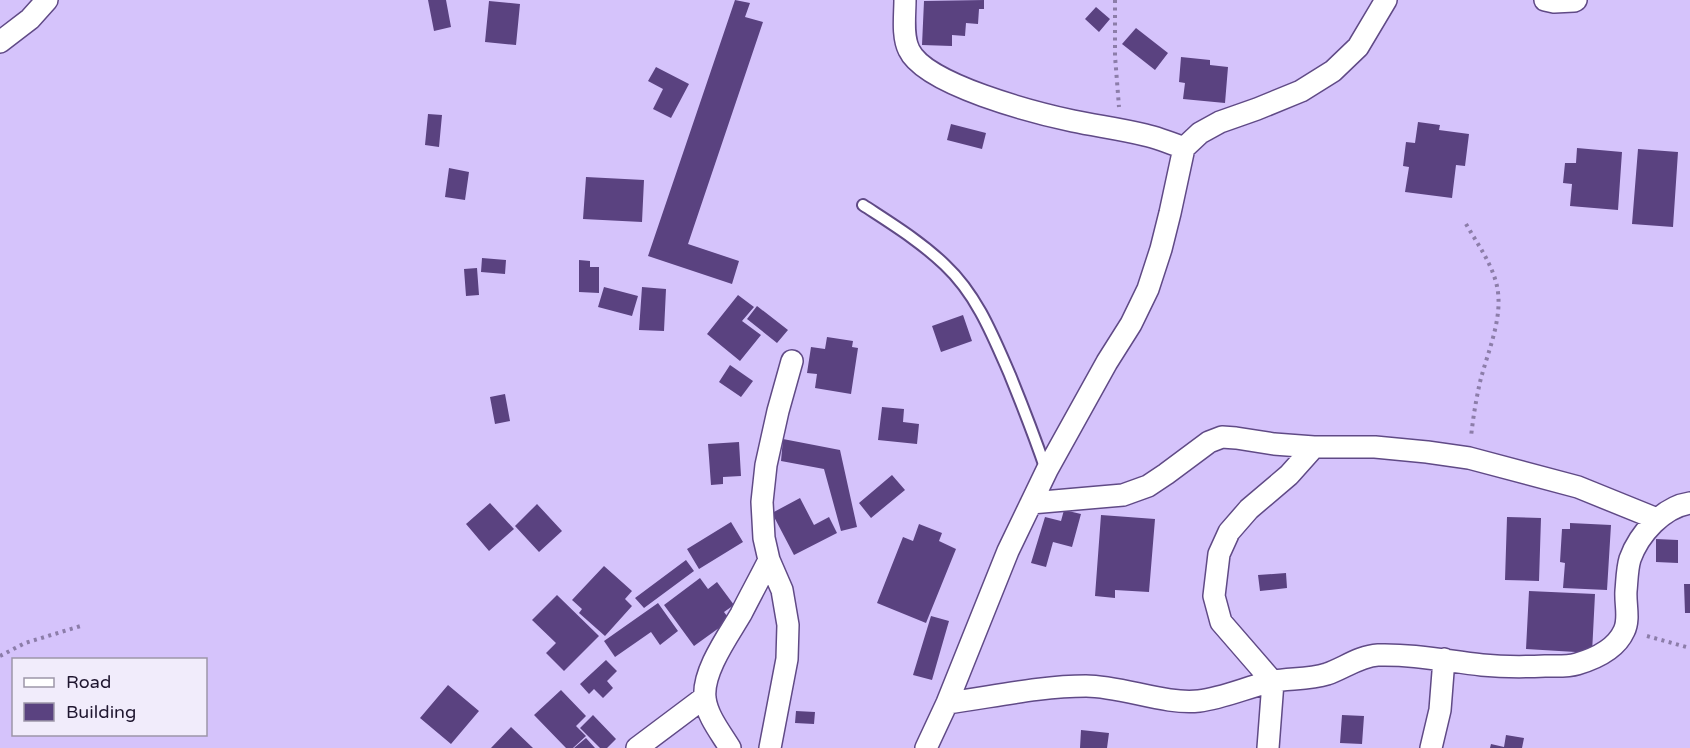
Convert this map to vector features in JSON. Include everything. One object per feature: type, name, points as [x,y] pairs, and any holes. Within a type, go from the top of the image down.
[{"type":"street","points":[[0,42],[30,20],[47,0]]},
{"type":"street","points":[[905,0],[906,42],[913,57],[925,68],[948,81],[1001,101],[1053,116],[1161,139],[1184,148]]},
{"type":"street","points":[[926,748],[1008,551],[1031,503],[1107,362],[1131,324],[1148,289],[1170,213],[1184,148],[1200,133],[1220,122],[1301,91],[1333,71],[1358,47],[1386,0]]},
{"type":"street","points":[[1545,0],[1554,2],[1574,2],[1576,0]]},
{"type":"street","points":[[770,748],[787,659],[788,625],[782,590],[769,560],[764,538],[762,502],[771,443],[792,361]]},
{"type":"street","points":[[1031,503],[1123,495],[1148,486],[1209,441],[1222,437],[1314,447],[1375,447],[1469,458],[1578,487],[1657,519]]},
{"type":"street","points":[[1268,748],[1273,682],[1221,622],[1214,596],[1220,554],[1229,532],[1249,509],[1289,475],[1314,447]]},
{"type":"street","points":[[946,703],[1087,686],[1172,700],[1197,701],[1223,696],[1253,686],[1323,675],[1374,656],[1406,655],[1482,665],[1525,667],[1575,665],[1603,653],[1618,640],[1627,621],[1626,593],[1630,560],[1640,540],[1657,519],[1679,504],[1690,503]]},
{"type":"street","points":[[730,748],[708,710],[705,697],[709,672],[769,560]]},
{"type":"street","points":[[1431,748],[1440,710],[1444,659]]},
{"type":"street","points":[[637,748],[705,697]]},
{"type":"lane","points":[[863,206],[914,238],[946,266],[971,295],[990,329],[1027,415],[1047,470]]},
{"type":"path","points":[[1115,0],[1121,130]]},
{"type":"path","points":[[1466,225],[1486,257],[1496,283],[1499,301],[1497,321],[1473,416],[1469,458]]},
{"type":"path","points":[[0,656],[25,643],[84,625]]},
{"type":"path","points":[[1624,631],[1690,648]]},
{"type":"building","points":[[428,0],[446,0],[451,27],[434,31]]},
{"type":"building","points":[[735,0],[750,3],[745,17],[763,22],[688,244],[739,261],[732,284],[648,256]]},
{"type":"building","points":[[984,0],[984,9],[979,9],[978,24],[966,23],[965,36],[952,35],[952,46],[922,45],[924,1]]},
{"type":"building","points":[[489,1],[520,4],[516,45],[485,42]]},
{"type":"building","points":[[1096,7],[1110,19],[1099,32],[1085,19]]},
{"type":"building","points":[[1136,28],[1168,53],[1155,70],[1122,44]]},
{"type":"building","points":[[1181,57],[1210,60],[1210,65],[1228,67],[1225,103],[1183,99],[1185,83],[1179,82]]},
{"type":"building","points":[[656,67],[689,84],[671,118],[653,109],[663,89],[648,81]]},
{"type":"building","points":[[428,114],[442,115],[439,147],[425,145]]},
{"type":"building","points":[[1418,122],[1440,125],[1439,130],[1469,134],[1465,166],[1456,165],[1452,198],[1405,192],[1409,167],[1403,166],[1406,142],[1415,143]]},
{"type":"building","points":[[951,124],[986,133],[982,149],[947,140]]},
{"type":"building","points":[[1577,148],[1622,152],[1618,210],[1570,206],[1572,184],[1563,183],[1565,163],[1576,163]]},
{"type":"building","points":[[1638,149],[1678,152],[1673,227],[1632,224]]},
{"type":"building","points":[[449,168],[469,172],[465,200],[445,197]]},
{"type":"building","points":[[586,177],[644,180],[642,222],[583,219]]},
{"type":"building","points":[[482,258],[506,260],[505,274],[481,272]]},
{"type":"building","points":[[579,260],[590,261],[590,267],[599,267],[599,293],[579,292]]},
{"type":"building","points":[[477,268],[479,295],[466,296],[464,269]]},
{"type":"building","points":[[604,287],[638,296],[632,316],[598,307]]},
{"type":"building","points":[[642,287],[666,289],[664,331],[639,330]]},
{"type":"building","points":[[738,295],[754,307],[742,321],[761,335],[740,361],[707,334]]},
{"type":"building","points":[[757,306],[788,330],[777,343],[747,319]]},
{"type":"building","points":[[963,315],[972,341],[941,352],[932,326]]},
{"type":"building","points":[[827,337],[853,341],[852,347],[858,348],[851,394],[815,388],[817,374],[807,373],[811,347],[825,349]]},
{"type":"building","points":[[730,365],[753,381],[741,397],[719,382]]},
{"type":"building","points":[[505,394],[510,421],[495,424],[490,397]]},
{"type":"building","points":[[882,407],[904,409],[903,422],[919,424],[917,444],[878,440]]},
{"type":"building","points":[[783,439],[840,450],[857,527],[841,531],[824,469],[781,461]]},
{"type":"building","points":[[739,442],[741,476],[723,477],[723,484],[711,485],[708,444]]},
{"type":"building","points":[[892,475],[905,490],[871,518],[859,503]]},
{"type":"building","points":[[800,498],[814,525],[829,517],[837,533],[794,555],[772,513]]},
{"type":"building","points":[[490,503],[514,529],[489,551],[466,524]]},
{"type":"building","points":[[537,504],[562,531],[539,552],[515,526]]},
{"type":"building","points":[[1064,510],[1081,514],[1072,547],[1053,542],[1046,567],[1031,563],[1045,517],[1061,521]]},
{"type":"building","points":[[1101,515],[1155,519],[1149,592],[1115,590],[1115,598],[1095,596]]},
{"type":"building","points":[[1507,517],[1541,518],[1539,581],[1505,580]]},
{"type":"building","points":[[731,522],[743,542],[699,569],[687,549]]},
{"type":"building","points":[[1570,523],[1611,525],[1607,590],[1563,588],[1565,563],[1560,562],[1562,529],[1570,529]]},
{"type":"building","points":[[919,524],[942,533],[939,541],[956,549],[926,623],[877,603],[903,537],[913,541]]},
{"type":"building","points":[[1656,539],[1678,540],[1678,563],[1656,562]]},
{"type":"building","points":[[686,560],[694,571],[644,608],[635,598]]},
{"type":"building","points":[[604,566],[632,591],[625,599],[632,606],[605,636],[579,613],[582,609],[572,600]]},
{"type":"building","points":[[1286,573],[1287,588],[1260,591],[1258,575]]},
{"type":"building","points":[[700,578],[708,589],[717,582],[734,605],[724,612],[730,620],[694,646],[664,605]]},
{"type":"building","points":[[1684,584],[1690,584],[1690,613],[1685,613]]},
{"type":"building","points":[[1529,591],[1595,594],[1592,653],[1526,649]]},
{"type":"building","points":[[557,595],[599,636],[564,671],[546,653],[556,643],[532,620]]},
{"type":"building","points":[[658,603],[678,631],[660,645],[651,632],[615,657],[604,641]]},
{"type":"building","points":[[931,616],[949,621],[932,680],[913,675]]},
{"type":"building","points":[[606,660],[617,671],[607,681],[613,688],[603,698],[594,689],[589,694],[580,684]]},
{"type":"building","points":[[448,685],[479,711],[451,744],[420,718]]},
{"type":"building","points":[[561,690],[586,716],[576,726],[586,736],[573,748],[566,748],[534,715]]},
{"type":"building","points":[[796,711],[815,712],[814,724],[795,723]]},
{"type":"building","points":[[593,715],[616,739],[607,748],[600,748],[580,728]]},
{"type":"building","points":[[1342,715],[1364,716],[1362,744],[1340,743]]},
{"type":"building","points":[[511,727],[533,748],[491,748]]},
{"type":"building","points":[[1081,730],[1109,733],[1107,748],[1080,748]]},
{"type":"building","points":[[1506,735],[1524,738],[1522,748],[1490,748],[1491,744],[1504,747]]},
{"type":"building","points":[[586,738],[595,748],[574,748]]}]
